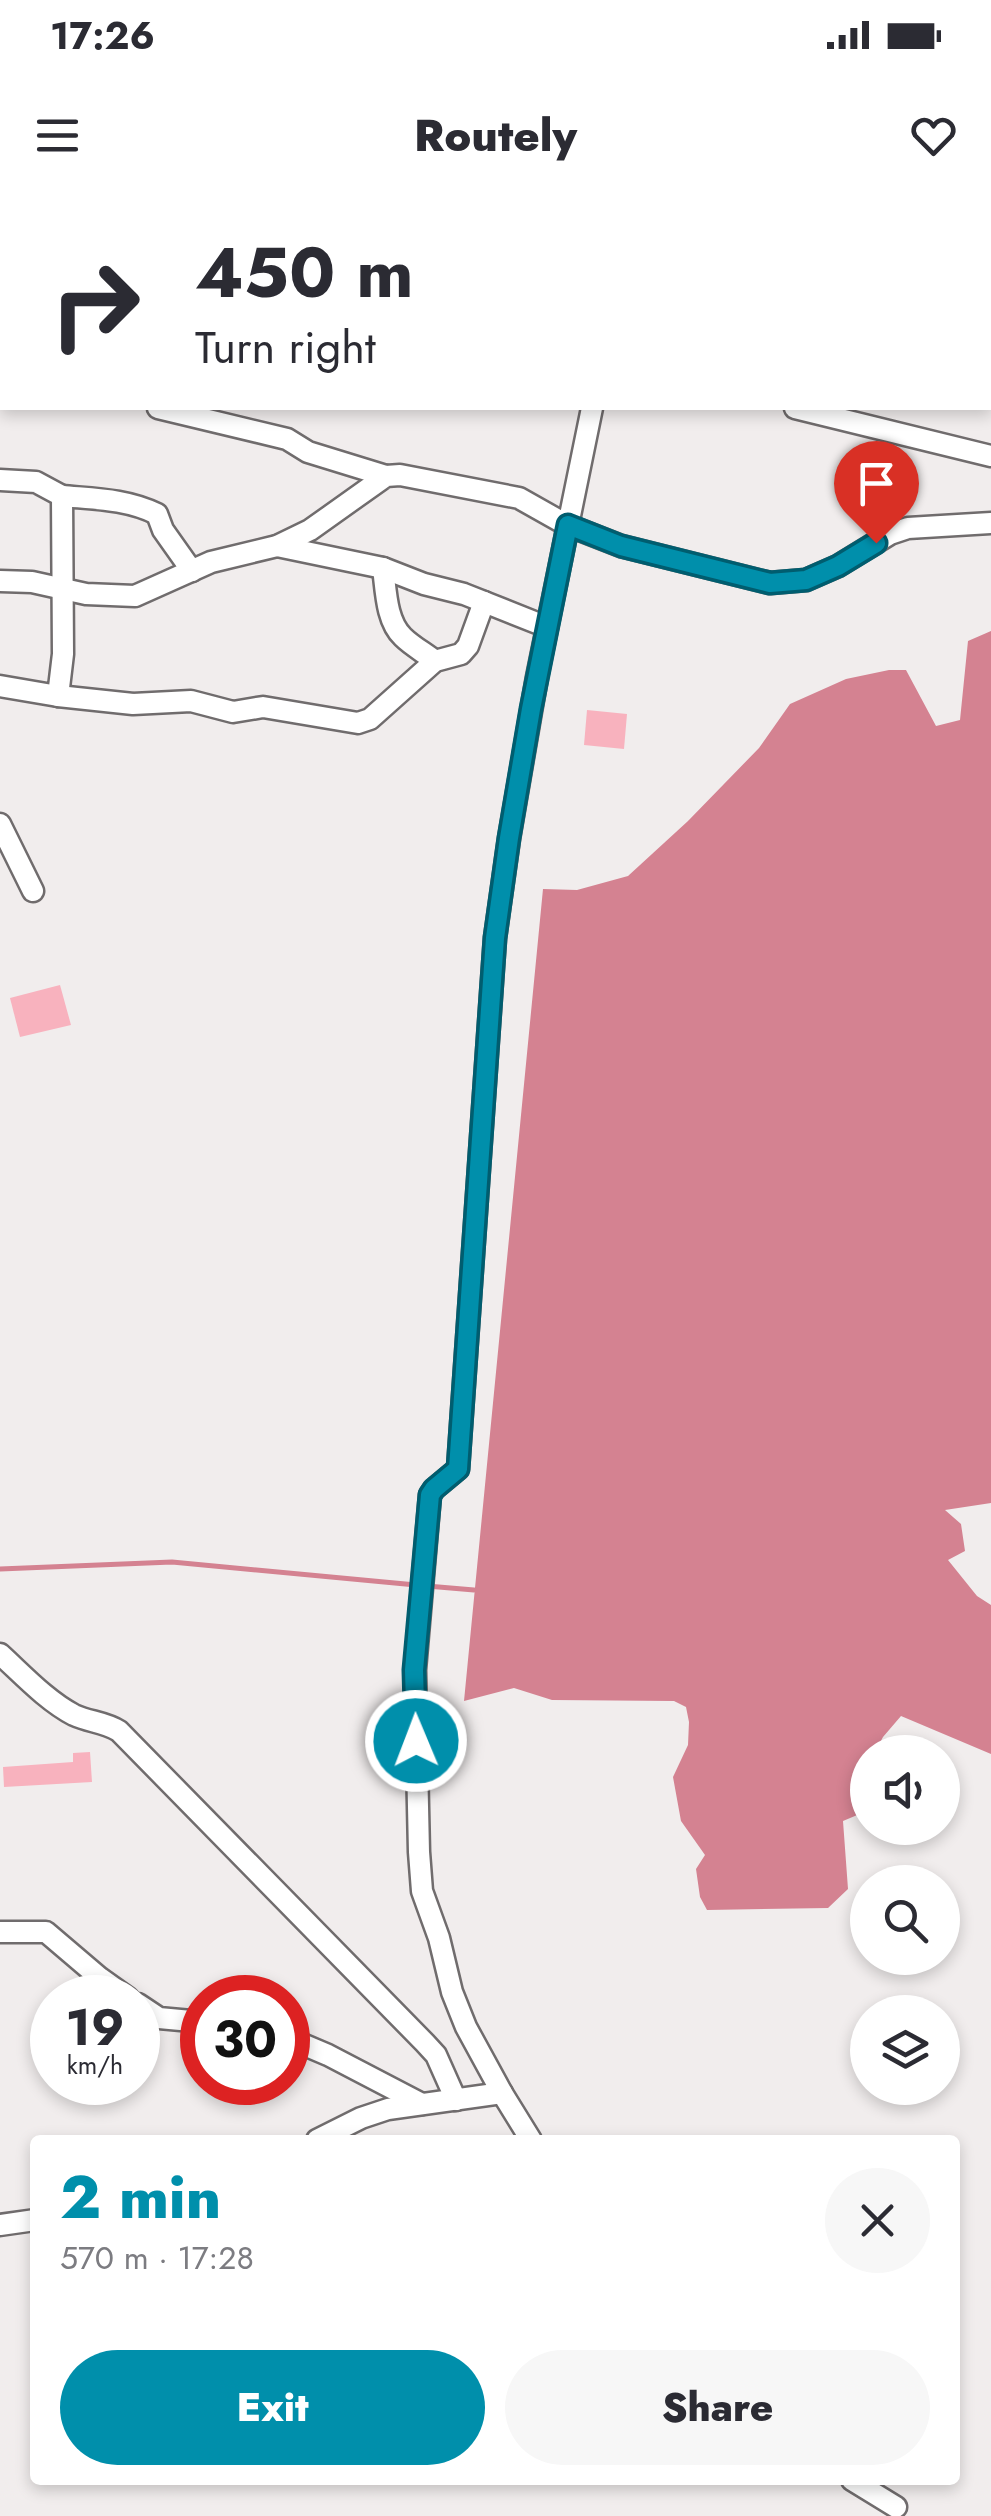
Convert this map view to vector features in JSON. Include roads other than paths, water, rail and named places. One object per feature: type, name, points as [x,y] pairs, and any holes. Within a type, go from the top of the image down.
[{"type":"street","points":[[166,410],[287,439],[308,452],[386,476],[434,480],[519,498],[568,525],[621,546],[770,583],[806,580],[908,528],[991,523]]},
{"type":"street","points":[[527,2135],[455,2003],[439,1938],[422,1891],[414,1670],[430,1495],[458,1469],[495,938],[547,627],[592,410]]},
{"type":"street","points":[[804,410],[991,456]]},
{"type":"street","points":[[0,581],[20,580],[110,597],[135,596],[211,562],[277,546],[310,530],[386,476]]},
{"type":"street","points":[[0,480],[36,482],[62,496],[141,506],[157,514],[163,530],[192,571]]},
{"type":"street","points":[[58,696],[63,654],[62,496]]},
{"type":"street","points":[[277,546],[383,568],[547,627]]},
{"type":"street","points":[[383,568],[389,608],[400,636],[435,661]]},
{"type":"street","points":[[0,686],[133,704],[191,701],[233,712],[263,707],[358,722],[370,719],[435,661],[461,654],[468,646],[484,602]]},
{"type":"street","points":[[0,824],[32,892]]},
{"type":"street","points":[[0,1654],[61,1707],[78,1717],[119,1730],[436,2055],[456,2100]]},
{"type":"street","points":[[0,1932],[46,1932],[96,1975]]},
{"type":"street","points":[[310,2047],[422,2104]]},
{"type":"street","points":[[327,2135],[376,2112],[502,2093]]},
{"type":"street","points":[[0,2226],[30,2221]]},
{"type":"street","points":[[860,2485],[896,2507]]},
{"type":"waterway","points":[[0,1569],[172,1562],[416,1585]]},
{"type":"waterway","points":[[427,1586],[474,1590]]}]
